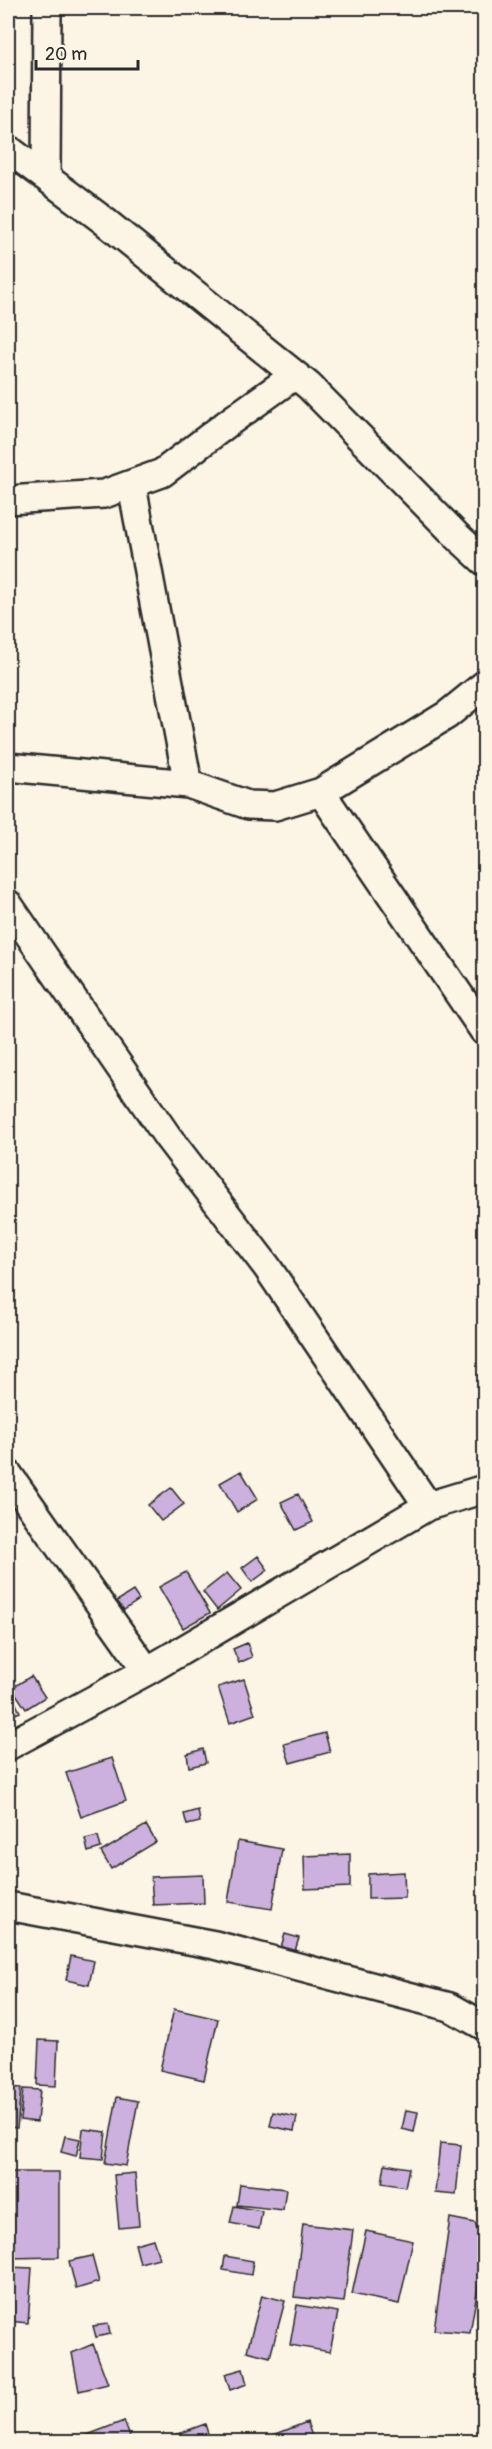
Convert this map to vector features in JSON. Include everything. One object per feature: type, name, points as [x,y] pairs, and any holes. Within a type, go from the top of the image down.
[{"type":"street","points":[[46,177],[47,8]]},
{"type":"street","points":[[8,149],[103,220],[295,375],[484,561]]},
{"type":"street","points":[[8,500],[104,494],[132,486],[162,473],[295,375]]},
{"type":"street","points":[[132,486],[188,784]]},
{"type":"street","points":[[8,767],[188,784],[248,805],[275,806],[321,792],[447,715],[484,685]]},
{"type":"street","points":[[321,792],[484,1031]]},
{"type":"street","points":[[8,904],[167,1136],[267,1267],[428,1506]]},
{"type":"street","points":[[8,1474],[147,1671]]},
{"type":"street","points":[[8,1746],[147,1671],[428,1506],[484,1489]]},
{"type":"street","points":[[8,1906],[215,1946],[450,2007],[484,2025]]},
{"type":"building","points":[[241,1471],[258,1499],[237,1512],[220,1483]]},
{"type":"building","points":[[171,1488],[184,1504],[161,1521],[148,1505]]},
{"type":"building","points":[[298,1494],[313,1522],[296,1530],[281,1502]]},
{"type":"building","points":[[258,1556],[268,1570],[252,1582],[242,1568]]},
{"type":"building","points":[[186,1572],[210,1613],[183,1628],[159,1587]]},
{"type":"building","points":[[227,1573],[241,1590],[217,1610],[203,1592]]},
{"type":"building","points":[[133,1591],[139,1600],[124,1610],[117,1601]]},
{"type":"building","points":[[247,1643],[252,1657],[239,1663],[233,1649]]},
{"type":"building","points":[[31,1676],[45,1697],[26,1709],[12,1688]]},
{"type":"building","points":[[244,1679],[255,1714],[230,1723],[218,1687]]},
{"type":"building","points":[[13,1697],[20,1712],[8,1717],[8,1700]]},
{"type":"building","points":[[325,1733],[330,1752],[290,1763],[284,1744]]},
{"type":"building","points":[[203,1749],[206,1763],[189,1767],[187,1754]]},
{"type":"building","points":[[112,1758],[126,1801],[81,1817],[66,1773]]},
{"type":"building","points":[[198,1810],[200,1822],[187,1825],[184,1814]]},
{"type":"building","points":[[146,1825],[156,1842],[111,1869],[101,1852]]},
{"type":"building","points":[[98,1836],[101,1848],[88,1852],[85,1839]]},
{"type":"building","points":[[238,1841],[282,1849],[272,1909],[228,1902]]},
{"type":"building","points":[[350,1854],[350,1887],[305,1889],[304,1856]]},
{"type":"building","points":[[404,1872],[405,1898],[368,1899],[368,1874]]},
{"type":"building","points":[[203,1875],[204,1903],[153,1905],[151,1877]]},
{"type":"building","points":[[285,1934],[299,1938],[294,1954],[280,1950]]},
{"type":"building","points":[[71,1956],[94,1961],[89,1985],[66,1980]]},
{"type":"building","points":[[174,2009],[218,2019],[204,2080],[160,2070]]},
{"type":"building","points":[[39,2040],[58,2041],[56,2086],[37,2085]]},
{"type":"building","points":[[8,2087],[21,2088],[17,2128],[8,2127]]},
{"type":"building","points":[[23,2089],[40,2090],[37,2122],[20,2120]]},
{"type":"building","points":[[117,2097],[138,2101],[126,2166],[105,2163]]},
{"type":"building","points":[[406,2110],[418,2112],[414,2132],[402,2129]]},
{"type":"building","points":[[273,2112],[297,2117],[294,2131],[270,2126]]},
{"type":"building","points":[[83,2129],[106,2132],[103,2159],[80,2157]]},
{"type":"building","points":[[65,2136],[80,2139],[76,2156],[61,2152]]},
{"type":"building","points":[[440,2143],[461,2145],[456,2195],[435,2193]]},
{"type":"building","points":[[385,2164],[409,2168],[405,2187],[382,2183]]},
{"type":"building","points":[[8,2172],[59,2172],[59,2257],[8,2258]]},
{"type":"building","points":[[135,2173],[139,2226],[119,2228],[114,2175]]},
{"type":"building","points":[[240,2184],[286,2189],[283,2210],[237,2205]]},
{"type":"building","points":[[234,2206],[262,2211],[259,2229],[230,2223]]},
{"type":"building","points":[[450,2218],[475,2223],[484,2252],[470,2333],[434,2330]]},
{"type":"building","points":[[303,2224],[353,2230],[344,2302],[294,2297]]},
{"type":"building","points":[[366,2231],[413,2241],[399,2304],[352,2294]]},
{"type":"building","points":[[153,2239],[159,2258],[140,2263],[135,2244]]},
{"type":"building","points":[[92,2256],[99,2282],[76,2289],[69,2261]]},
{"type":"building","points":[[225,2256],[253,2261],[251,2275],[223,2270]]},
{"type":"building","points":[[8,2267],[32,2268],[28,2323],[8,2321]]},
{"type":"building","points":[[262,2295],[285,2301],[270,2357],[247,2351]]},
{"type":"building","points":[[297,2305],[338,2312],[330,2352],[290,2345]]},
{"type":"building","points":[[108,2324],[110,2334],[96,2337],[93,2326]]},
{"type":"building","points":[[93,2344],[108,2384],[79,2391],[72,2353]]},
{"type":"building","points":[[243,2369],[247,2384],[230,2390],[225,2374]]},
{"type":"building","points":[[124,2421],[132,2442],[69,2442]]},
{"type":"building","points":[[307,2422],[314,2442],[273,2442],[271,2436]]},
{"type":"building","points":[[205,2424],[210,2440],[177,2442],[175,2435]]}]
